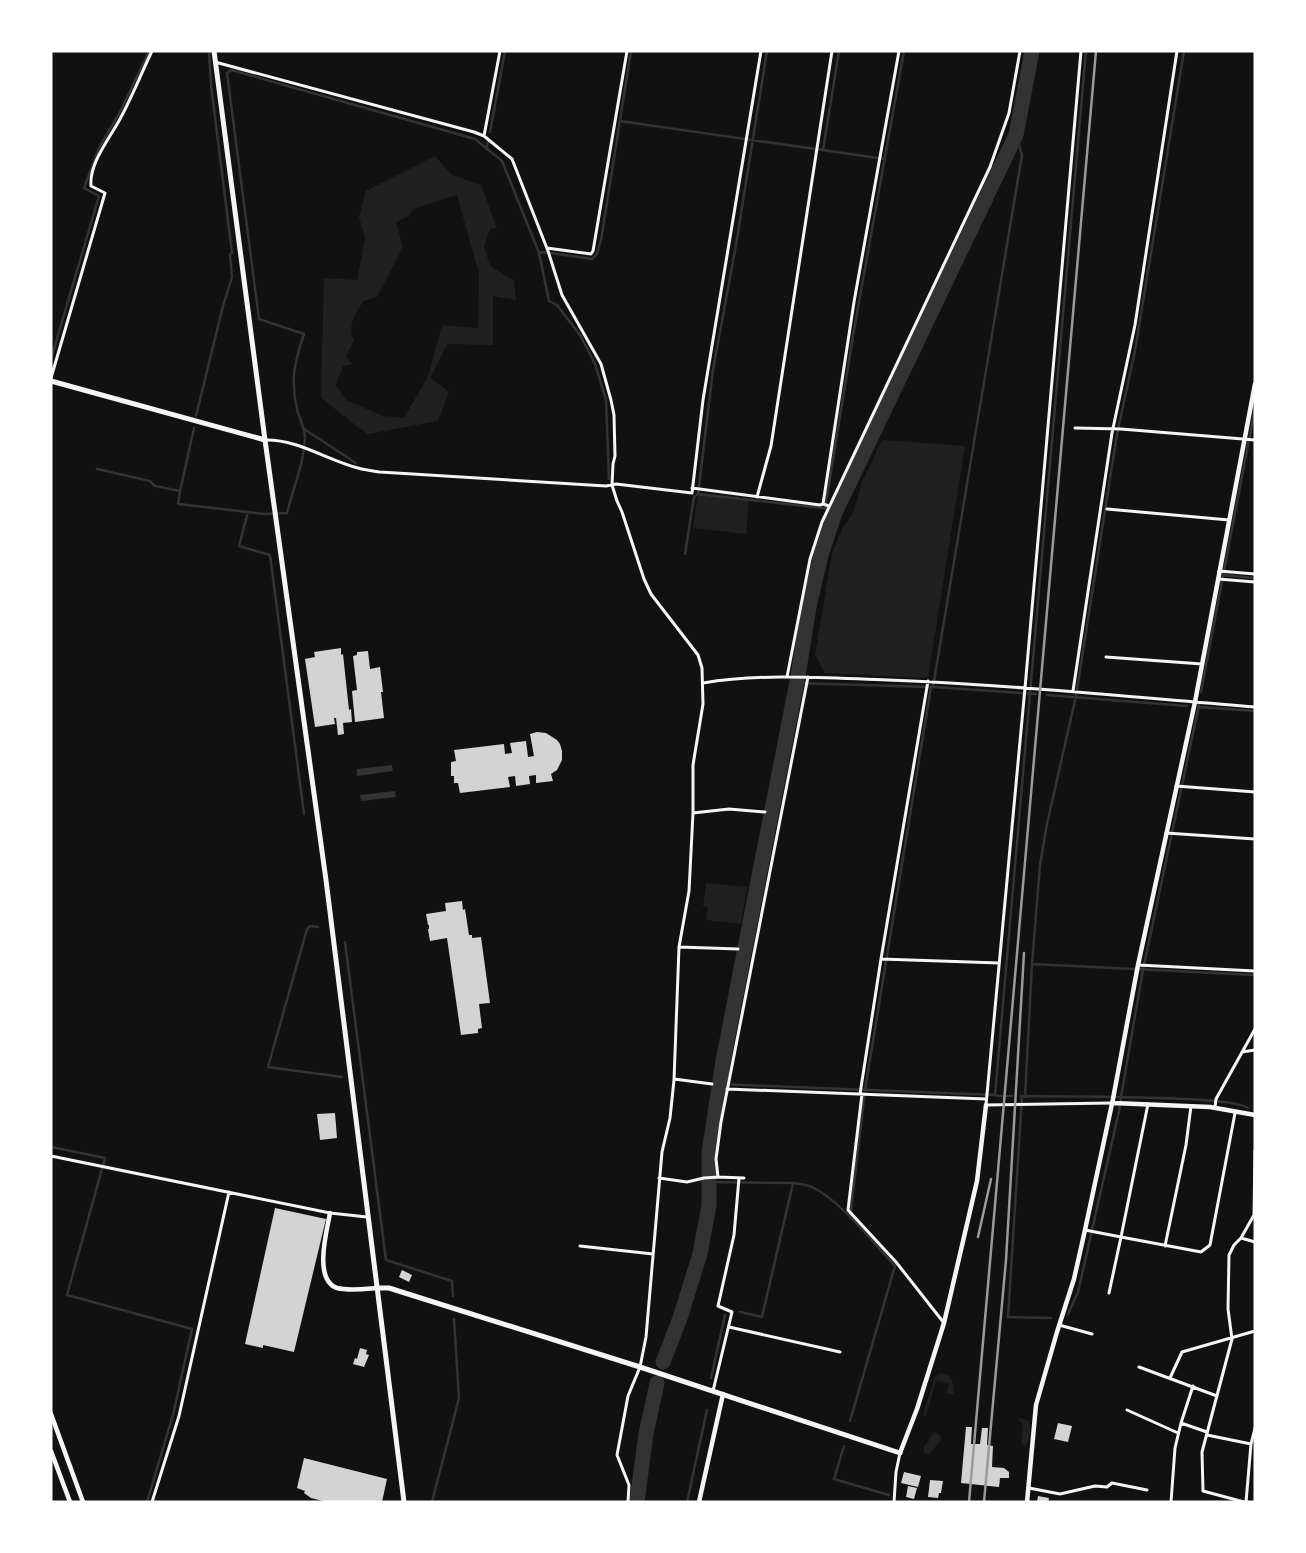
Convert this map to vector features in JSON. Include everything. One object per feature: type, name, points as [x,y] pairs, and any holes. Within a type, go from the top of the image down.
[{"type":"main road","points":[[214,51],[264,440],[326,884],[404,1502]]},
{"type":"main road","points":[[51,379],[264,440]]},
{"type":"main road","points":[[376,1288],[389,1288],[640,1367],[900,1453]]},
{"type":"street","points":[[51,379],[105,193],[91,186],[90,179],[101,150],[121,117],[152,51]]},
{"type":"street","points":[[484,136],[500,51]]},
{"type":"street","points":[[548,251],[591,254],[594,251],[627,51]]},
{"type":"street","points":[[264,440],[273,440],[302,447],[358,468],[380,472],[616,484],[692,493],[696,489],[703,400],[761,51]]},
{"type":"street","points":[[757,497],[771,446],[832,51]]},
{"type":"street","points":[[789,677],[810,559],[826,506],[854,302],[899,51]]},
{"type":"street","points":[[826,506],[933,290],[990,167],[1009,114],[1020,51]]},
{"type":"street","points":[[894,1502],[896,1472],[900,1453],[917,1409],[944,1323],[977,1181],[1027,691],[1081,51]]},
{"type":"street","points":[[1074,691],[1115,429],[1135,325],[1177,51]]},
{"type":"street","points":[[215,61],[474,132],[484,136],[512,159],[548,251],[562,295],[601,364],[611,400],[615,428],[612,485],[644,579],[651,594],[698,655],[702,668],[703,704],[693,766],[693,813],[689,891],[679,947],[674,1079],[670,1118],[662,1152],[646,1337],[640,1367],[628,1396],[617,1455],[628,1485],[628,1502]]},
{"type":"street","points":[[1027,1502],[1036,1405],[1087,1230],[1140,967],[1180,786],[1194,702],[1221,579],[1229,520],[1250,439],[1255,384]]},
{"type":"street","points":[[1075,428],[1121,429],[1250,439]]},
{"type":"street","points":[[696,489],[826,506]]},
{"type":"street","points":[[1107,509],[1229,520]]},
{"type":"street","points":[[1222,571],[1255,574]]},
{"type":"street","points":[[1221,579],[1255,582]]},
{"type":"street","points":[[1106,657],[1202,664]]},
{"type":"street","points":[[703,684],[730,679],[789,677],[806,680],[930,684],[1027,691],[1074,691],[1255,707]]},
{"type":"street","points":[[717,1177],[716,1160],[728,1086],[806,680]]},
{"type":"street","points":[[930,684],[882,959],[862,1093],[848,1210],[896,1262],[944,1323]]},
{"type":"street","points":[[1180,786],[1255,792]]},
{"type":"street","points":[[693,813],[729,809],[765,812]]},
{"type":"street","points":[[1170,833],[1255,839]]},
{"type":"street","points":[[679,947],[738,949]]},
{"type":"street","points":[[882,959],[999,963]]},
{"type":"street","points":[[1140,967],[1255,971]]},
{"type":"street","points":[[1215,1103],[1255,1028]]},
{"type":"street","points":[[1242,1052],[1255,1050]]},
{"type":"street","points":[[674,1079],[712,1084]]},
{"type":"street","points":[[728,1086],[862,1093],[987,1096]]},
{"type":"street","points":[[986,1105],[1113,1099],[1120,1103],[1191,1106],[1215,1103],[1235,1112],[1255,1115]]},
{"type":"street","points":[[1109,1293],[1148,1104]]},
{"type":"street","points":[[1165,1246],[1186,1145],[1191,1106]]},
{"type":"street","points":[[1087,1230],[1201,1252],[1210,1245],[1235,1112]]},
{"type":"street","points":[[1255,1151],[1254,1215],[1229,1255],[1228,1309],[1232,1339],[1202,1452],[1202,1491],[1245,1502],[1251,1444],[1255,1428]]},
{"type":"street","points":[[51,1156],[330,1213],[367,1217]]},
{"type":"street","points":[[660,1178],[687,1182],[717,1177],[739,1181],[744,1178]]},
{"type":"street","points":[[714,1391],[732,1312],[718,1306],[734,1235],[739,1181]]},
{"type":"street","points":[[152,1502],[179,1416],[229,1192]]},
{"type":"street","points":[[330,1213],[322,1251],[328,1282],[336,1288],[376,1288]]},
{"type":"street","points":[[1241,1238],[1255,1242]]},
{"type":"street","points":[[580,1246],[653,1254]]},
{"type":"street","points":[[1059,1325],[1092,1334]]},
{"type":"street","points":[[729,1326],[840,1352]]},
{"type":"street","points":[[1170,1378],[1182,1352],[1232,1339],[1255,1330]]},
{"type":"street","points":[[1139,1367],[1217,1396]]},
{"type":"street","points":[[1171,1502],[1178,1432],[1193,1386]]},
{"type":"street","points":[[698,1502],[723,1394]]},
{"type":"street","points":[[1127,1410],[1178,1432]]},
{"type":"street","points":[[51,1414],[83,1502]]},
{"type":"street","points":[[1180,1423],[1207,1434],[1251,1444]]},
{"type":"street","points":[[51,1451],[70,1502]]},
{"type":"street","points":[[1029,1488],[1060,1494],[1112,1484],[1147,1490]]},
{"type":"shaded area","points":[[435,156],[452,175],[481,185],[497,228],[490,229],[484,246],[490,266],[514,280],[516,300],[493,296],[493,345],[447,344],[430,378],[449,392],[438,421],[367,434],[321,398],[324,278],[357,280],[365,238],[359,217],[366,191]],"holes":[[[457,195],[479,274],[478,328],[442,325],[428,376],[404,418],[383,416],[346,400],[336,385],[343,366],[352,364],[346,356],[354,340],[351,330],[352,325],[363,301],[377,297],[403,247],[396,222],[409,216],[413,209]]]},
{"type":"shaded area","points":[[882,440],[965,446],[928,678],[825,673],[815,654],[832,554],[842,529],[852,515],[863,480]]},
{"type":"shaded area","points":[[698,494],[749,500],[746,534],[693,528]]},
{"type":"shaded area","points":[[392,765],[393,771],[357,776],[357,769]]},
{"type":"shaded area","points":[[395,791],[396,797],[361,801],[360,795]]},
{"type":"shaded area","points":[[706,883],[747,887],[741,924],[706,920],[708,907],[703,906]]},
{"type":"shaded area","points":[[941,1373],[948,1375],[950,1378],[953,1384],[954,1395],[947,1393],[949,1383],[936,1381],[926,1416],[923,1415],[935,1376]]},
{"type":"shaded area","points":[[1021,1418],[1029,1421],[1030,1424],[1029,1439],[1024,1447],[1021,1442],[1023,1425],[1018,1419]]},
{"type":"shaded area","points":[[936,1432],[940,1435],[941,1439],[930,1454],[927,1455],[924,1453],[924,1447],[933,1433]]},
{"type":"building","points":[[341,648],[352,722],[343,723],[344,734],[338,735],[336,718],[334,718],[335,724],[315,727],[305,659],[315,657],[314,652]]},
{"type":"building","points":[[368,651],[370,669],[380,667],[384,718],[355,722],[352,691],[357,690],[353,656],[357,655],[357,652]]},
{"type":"building","points":[[537,732],[546,733],[560,744],[562,760],[557,770],[551,774],[553,781],[536,783],[536,775],[529,776],[530,784],[516,786],[515,776],[508,777],[510,787],[460,793],[458,783],[454,783],[454,776],[451,776],[451,762],[456,761],[454,750],[504,744],[505,754],[512,753],[510,743],[526,741],[528,757],[534,756],[530,734]]},
{"type":"building","points":[[462,901],[469,935],[472,935],[472,938],[481,937],[490,1003],[479,1004],[482,1028],[478,1029],[478,1033],[461,1035],[447,938],[430,941],[426,914],[446,911],[445,903]]},
{"type":"building","points":[[335,1113],[337,1138],[320,1140],[317,1114]]},
{"type":"building","points":[[275,1208],[326,1219],[294,1352],[263,1345],[263,1348],[245,1344]]},
{"type":"building","points":[[402,1270],[412,1275],[409,1282],[399,1277]]},
{"type":"building","points":[[360,1348],[367,1350],[366,1354],[369,1355],[364,1367],[353,1364],[355,1358],[357,1359]]},
{"type":"building","points":[[1058,1423],[1072,1426],[1068,1442],[1054,1439]]},
{"type":"building","points":[[966,1427],[972,1427],[971,1444],[980,1444],[982,1428],[988,1428],[987,1445],[993,1446],[992,1467],[1004,1468],[1009,1472],[1009,1478],[1000,1478],[999,1487],[961,1483]]},
{"type":"building","points":[[304,1458],[387,1479],[382,1502],[327,1502],[311,1498],[304,1493],[305,1491],[297,1488]]},
{"type":"building","points":[[904,1472],[921,1476],[918,1487],[901,1483]]},
{"type":"building","points":[[930,1480],[943,1481],[938,1498],[928,1497]]},
{"type":"building","points":[[908,1486],[917,1488],[914,1499],[906,1497]]},
{"type":"building","points":[[1038,1496],[1049,1498],[1048,1502],[1037,1502]]},
{"type":"waterway","points":[[51,359],[99,196],[84,188],[99,148],[121,110],[149,51]]},
{"type":"waterway","points":[[196,416],[232,277],[230,254],[232,253],[211,85],[209,51]]},
{"type":"waterway","points":[[490,132],[505,51]]},
{"type":"waterway","points":[[539,253],[544,252],[592,259],[597,254],[601,240],[631,51]]},
{"type":"waterway","points":[[698,494],[713,370],[736,245],[767,51]]},
{"type":"waterway","points":[[823,150],[839,51]]},
{"type":"waterway","points":[[825,509],[854,330],[904,51]]},
{"type":"waterway","points":[[663,1362],[680,1318],[700,1254],[709,1205],[709,1153],[723,1061],[798,676],[809,607],[821,555],[835,513],[1016,135],[1032,51]]},
{"type":"waterway","points":[[1012,1096],[995,1095],[1086,51]]},
{"type":"waterway","points":[[1025,1097],[1032,964],[1040,865],[1047,824],[1076,696],[1117,434],[1135,351],[1184,51]]},
{"type":"waterway","points":[[97,469],[150,481],[155,486],[180,491],[178,504],[265,514],[287,513],[300,466],[305,438],[294,389],[294,371],[304,334],[259,319],[227,73],[231,70],[475,139],[502,161],[539,253],[549,301],[557,305],[580,335],[595,364],[606,400],[609,479]]},
{"type":"waterway","points":[[620,121],[885,159]]},
{"type":"waterway","points":[[933,687],[1022,155],[1016,135]]},
{"type":"waterway","points":[[486,149],[488,142]]},
{"type":"waterway","points":[[1201,692],[1255,408]]},
{"type":"waterway","points":[[180,491],[194,428]]},
{"type":"waterway","points":[[304,429],[356,463]]},
{"type":"waterway","points":[[685,554],[694,497],[698,494],[831,509],[836,512]]},
{"type":"waterway","points":[[248,512],[239,546],[270,555],[304,814]]},
{"type":"waterway","points":[[1223,575],[1255,578]]},
{"type":"waterway","points":[[797,683],[928,687]]},
{"type":"waterway","points":[[850,1218],[865,1090],[931,687]]},
{"type":"waterway","points":[[933,687],[1036,694]]},
{"type":"waterway","points":[[1047,695],[1187,706]]},
{"type":"waterway","points":[[1199,705],[1143,970],[1121,1097],[1207,1100],[1248,1108]]},
{"type":"waterway","points":[[1199,707],[1255,711]]},
{"type":"waterway","points":[[318,927],[310,926],[307,929],[268,1067],[342,1077]]},
{"type":"waterway","points":[[345,942],[386,1260],[452,1281],[453,1296]]},
{"type":"waterway","points":[[1032,964],[1255,975]]},
{"type":"waterway","points":[[719,1084],[995,1095]]},
{"type":"waterway","points":[[1021,1096],[1121,1097],[1078,1292],[1068,1314]]},
{"type":"waterway","points":[[1022,1097],[1008,1317],[1051,1318]]},
{"type":"waterway","points":[[51,1147],[105,1158],[67,1295],[192,1329],[173,1415],[147,1502]]},
{"type":"waterway","points":[[709,1182],[793,1183],[812,1187],[845,1212],[895,1266],[850,1421]]},
{"type":"waterway","points":[[740,1312],[762,1317],[793,1183]]},
{"type":"waterway","points":[[711,1378],[725,1315]]},
{"type":"waterway","points":[[432,1502],[459,1398],[454,1319]]},
{"type":"waterway","points":[[637,1502],[646,1434],[657,1383]]},
{"type":"waterway","points":[[687,1502],[707,1410]]},
{"type":"waterway","points":[[844,1446],[834,1479],[889,1495]]},
{"type":"waterway","points":[[637,1501],[641,1502]]},
{"type":"railway","points":[[969,1502],[1096,51]]},
{"type":"railway","points":[[984,1502],[1006,1260],[1024,953]]},
{"type":"railway","points":[[978,1237],[991,1179]]}]
